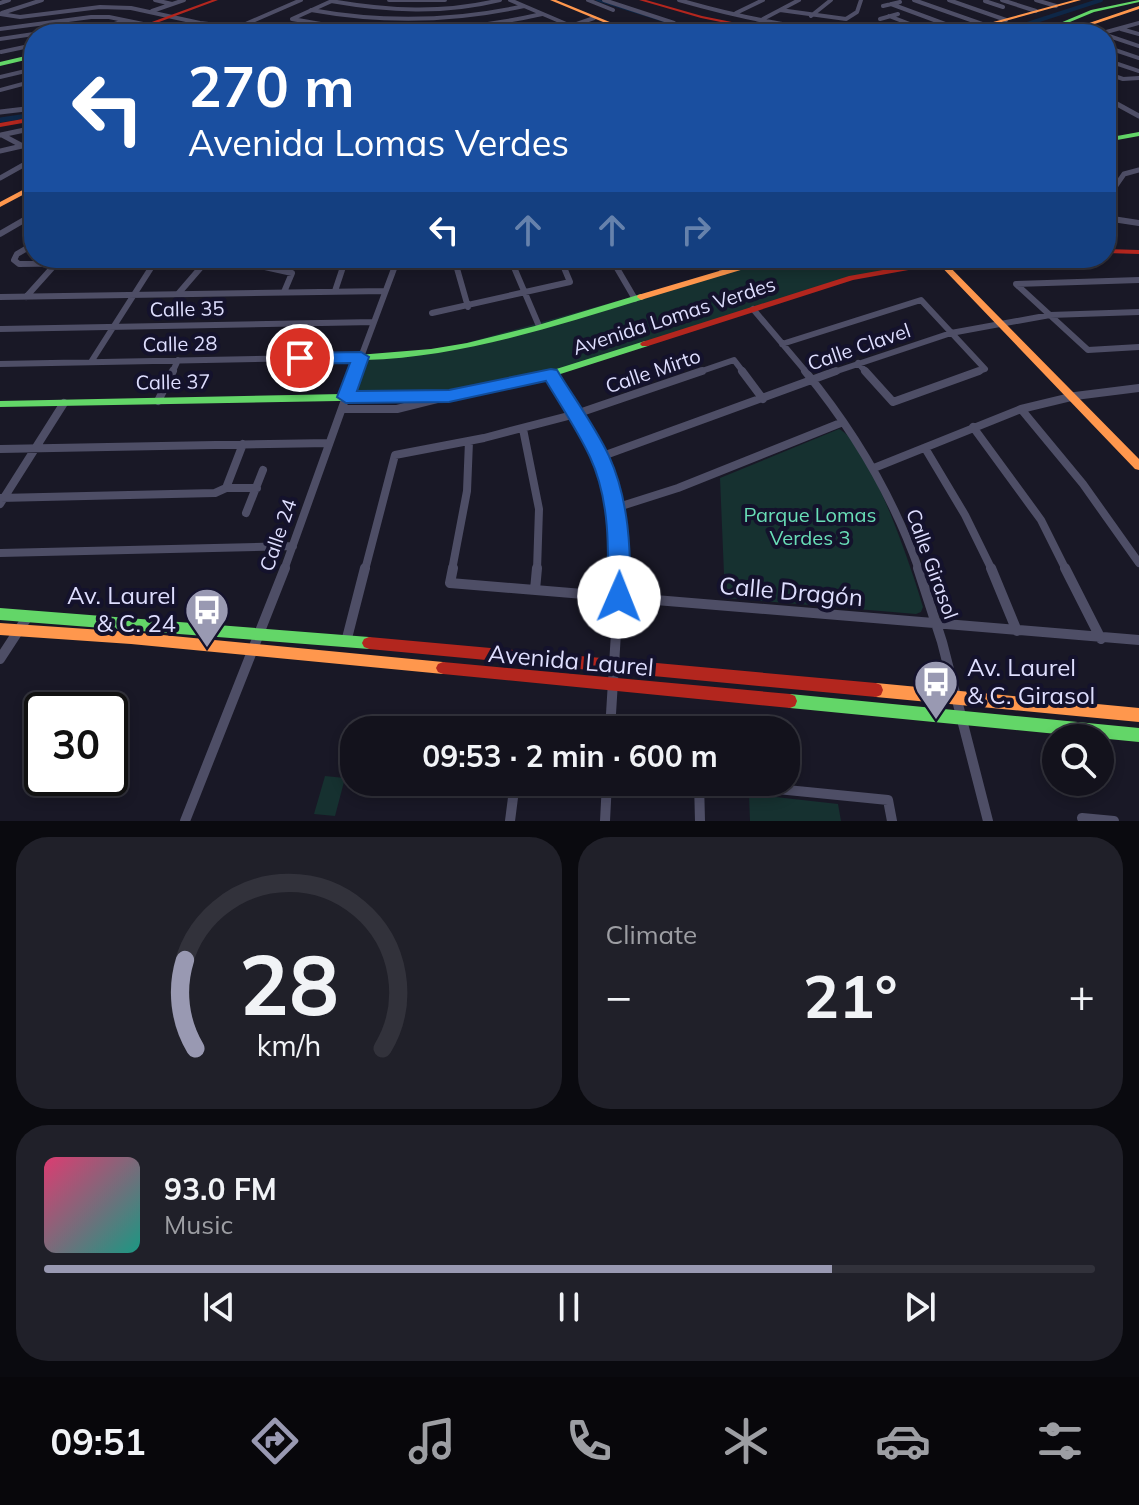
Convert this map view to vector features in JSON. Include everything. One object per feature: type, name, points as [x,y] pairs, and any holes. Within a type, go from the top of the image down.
[{"type":"main road","points":[[151,24],[216,0]]},
{"type":"main road","points":[[550,0],[608,24]]},
{"type":"main road","points":[[641,0],[728,24]]},
{"type":"main road","points":[[989,24],[1036,6],[1056,6],[1075,0]]},
{"type":"main road","points":[[1049,24],[1128,0]]},
{"type":"main road","points":[[1072,24],[1139,4]]},
{"type":"main road","points":[[1064,24],[1093,11],[1139,4]]},
{"type":"main road","points":[[1086,24],[1139,4]]},
{"type":"main road","points":[[3,57],[24,56]]},
{"type":"main road","points":[[1,131],[24,125]]},
{"type":"main road","points":[[1116,138],[1139,134]]},
{"type":"main road","points":[[0,205],[24,192]]},
{"type":"main road","points":[[1116,251],[1139,252]]},
{"type":"main road","points":[[361,357],[401,356],[452,347],[539,326],[737,268]]},
{"type":"main road","name":"Avenida Lomas Verdes","points":[[346,397],[449,396],[551,374],[852,278],[897,268]]},
{"type":"main road","points":[[947,268],[1075,396],[1139,466]]},
{"type":"main road","name":"Calle 24","points":[[346,397],[361,357]]},
{"type":"main road","name":"Calle 37","points":[[0,404],[346,397]]},
{"type":"main road","name":"Avenida Laurel","points":[[0,614],[262,633],[1139,715]]},
{"type":"main road","name":"Avenida Laurel","points":[[0,629],[1139,735]]},
{"type":"street","points":[[0,3],[9,0]]},
{"type":"street","points":[[0,14],[42,0]]},
{"type":"street","points":[[155,0],[173,4]]},
{"type":"street","points":[[151,12],[184,0]]},
{"type":"street","points":[[246,24],[301,0]]},
{"type":"street","points":[[389,0],[445,0]]},
{"type":"street","points":[[314,24],[292,19],[332,1],[380,10],[423,11],[463,8],[500,0]]},
{"type":"street","points":[[510,0],[569,24]]},
{"type":"street","points":[[590,1],[602,0],[674,23]]},
{"type":"street","points":[[679,0],[794,24]]},
{"type":"street","points":[[686,2],[693,0]]},
{"type":"street","points":[[735,13],[760,0]]},
{"type":"street","points":[[757,24],[799,0]]},
{"type":"street","points":[[811,16],[831,0]]},
{"type":"street","points":[[780,10],[846,19],[857,12],[861,0]]},
{"type":"street","points":[[914,0],[982,24]]},
{"type":"street","points":[[949,0],[1006,20]]},
{"type":"street","points":[[420,24],[425,1]]},
{"type":"street","points":[[590,1],[613,10]]},
{"type":"street","points":[[985,1],[1003,7]]},
{"type":"street","points":[[995,5],[1004,1],[1036,6]]},
{"type":"street","points":[[883,6],[900,2]]},
{"type":"street","points":[[891,4],[945,24]]},
{"type":"street","points":[[311,10],[367,20],[421,21],[478,16],[524,6]]},
{"type":"street","points":[[0,14],[20,17],[112,7],[212,24]]},
{"type":"street","points":[[495,24],[542,14]]},
{"type":"street","points":[[880,19],[898,14]]},
{"type":"street","points":[[889,16],[910,24]]},
{"type":"street","points":[[38,24],[91,17],[144,24]]},
{"type":"street","points":[[579,24],[595,18]]},
{"type":"street","points":[[115,24],[127,20]]},
{"type":"street","points":[[1116,29],[1138,23]]},
{"type":"street","points":[[0,29],[24,26]]},
{"type":"street","points":[[1119,28],[1139,34]]},
{"type":"street","points":[[0,39],[24,35]]},
{"type":"street","points":[[1116,39],[1139,46]]},
{"type":"street","points":[[3,57],[24,49]]},
{"type":"street","points":[[1116,51],[1139,58]]},
{"type":"street","points":[[1116,63],[1139,71]]},
{"type":"street","points":[[0,77],[24,71]]},
{"type":"street","points":[[1116,77],[1139,78]]},
{"type":"street","points":[[0,90],[24,84]]},
{"type":"street","points":[[1116,103],[1139,116]]},
{"type":"street","points":[[0,112],[8,108],[24,108]]},
{"type":"street","points":[[1,131],[22,146]]},
{"type":"street","points":[[0,151],[22,146]]},
{"type":"street","points":[[0,178],[24,165]]},
{"type":"street","points":[[0,169],[15,170]]},
{"type":"street","points":[[1116,186],[1124,174],[1139,170]]},
{"type":"street","points":[[0,234],[24,220]]},
{"type":"street","points":[[1116,220],[1139,223]]},
{"type":"street","points":[[24,250],[14,260],[24,264]]},
{"type":"street","points":[[26,297],[50,268]]},
{"type":"street","points":[[91,362],[151,268]]},
{"type":"street","points":[[178,294],[198,268]]},
{"type":"street","points":[[269,268],[292,273],[284,292]]},
{"type":"street","points":[[335,291],[343,268]]},
{"type":"street","name":"Calle 24","points":[[361,357],[394,268]]},
{"type":"street","points":[[457,268],[468,307]]},
{"type":"street","points":[[514,268],[539,326]]},
{"type":"street","points":[[432,313],[570,282],[564,268]]},
{"type":"street","points":[[617,268],[635,299]]},
{"type":"street","points":[[721,268],[724,272]]},
{"type":"street","points":[[1139,280],[1016,284],[1088,350],[1139,347]]},
{"type":"street","points":[[0,297],[385,291]]},
{"type":"street","points":[[782,344],[921,300],[985,369],[893,402],[858,363]]},
{"type":"street","name":"Calle Girasol","points":[[753,309],[843,422],[874,468],[909,540],[936,625],[988,821]]},
{"type":"street","name":"Calle Clavel","points":[[600,457],[858,363],[951,333],[1050,315],[1139,312]]},
{"type":"street","name":"Calle 35","points":[[0,329],[374,322]]},
{"type":"street","name":"Calle 28","points":[[0,364],[361,357]]},
{"type":"street","points":[[158,401],[178,360]]},
{"type":"street","name":"Calle Mirto","points":[[346,642],[395,455],[523,429],[734,360],[763,399]]},
{"type":"street","points":[[551,374],[600,457],[615,508],[620,538],[619,597],[611,716]]},
{"type":"street","points":[[874,468],[1021,409],[1075,396],[1139,388]]},
{"type":"street","points":[[342,409],[383,411],[436,402],[449,396]]},
{"type":"street","name":"Calle 24","points":[[185,821],[262,633],[346,397]]},
{"type":"street","points":[[1,500],[64,403]]},
{"type":"street","points":[[1021,409],[1096,498],[1139,563]]},
{"type":"street","points":[[615,508],[678,488],[843,422]]},
{"type":"street","points":[[973,427],[1041,520],[1101,639]]},
{"type":"street","points":[[523,429],[538,477],[542,536],[535,590]]},
{"type":"street","name":"Calle Dragón","points":[[469,441],[467,491],[450,583],[1139,640]]},
{"type":"street","points":[[0,449],[329,443]]},
{"type":"street","points":[[226,488],[243,444]]},
{"type":"street","points":[[925,448],[950,485],[982,543],[1017,631]]},
{"type":"street","points":[[246,513],[263,470]]},
{"type":"street","points":[[1,500],[215,493],[226,488],[257,488]]},
{"type":"street","points":[[0,553],[293,546]]},
{"type":"street","points":[[0,659],[29,614]]},
{"type":"street","points":[[800,791],[888,800],[892,821]]},
{"type":"street","points":[[510,821],[513,796]]},
{"type":"street","points":[[605,821],[606,796]]},
{"type":"street","points":[[699,796],[700,821]]},
{"type":"street","points":[[1084,821],[1082,818],[1114,821]]},
{"type":"green space","points":[[735,268],[903,268],[852,278],[551,374],[449,396],[346,397],[361,357],[452,347]]},
{"type":"green space","name":"Parque Lomas Verdes 3","points":[[839,429],[851,439],[877,482],[910,566],[923,607],[921,612],[725,598],[720,478]]},
{"type":"green space","points":[[325,776],[340,778],[340,796],[335,816],[314,814]]},
{"type":"green space","points":[[749,796],[838,804],[841,821],[750,821]]},
{"type":"waterway","points":[[597,0],[673,24]]},
{"type":"waterway","points":[[1027,24],[1101,0]]},
{"type":"waterway","points":[[0,120],[24,116]]},
{"type":"traffic: fast","points":[[1061,24],[1093,11],[1139,1]]},
{"type":"traffic: fast","points":[[0,64],[24,58]]},
{"type":"traffic: fast","points":[[1116,138],[1139,134]]},
{"type":"traffic: fast","points":[[346,397],[361,357],[396,356],[467,346],[641,297]]},
{"type":"traffic: fast","points":[[0,404],[449,396],[551,374],[645,344]]},
{"type":"traffic: fast","points":[[0,614],[369,643]]},
{"type":"traffic: fast","points":[[790,701],[1139,735]]},
{"type":"traffic: slow","points":[[552,0],[611,24]]},
{"type":"traffic: slow","points":[[989,24],[1079,0]]},
{"type":"traffic: slow","points":[[1089,24],[1139,7]]},
{"type":"traffic: slow","points":[[0,205],[24,192]]},
{"type":"traffic: slow","points":[[641,297],[738,268]]},
{"type":"traffic: slow","points":[[947,268],[1139,466]]},
{"type":"traffic: slow","points":[[0,629],[131,638],[443,668]]},
{"type":"traffic: slow","points":[[876,690],[1139,715]]},
{"type":"traffic: jam","points":[[150,24],[216,0]]},
{"type":"traffic: jam","points":[[641,0],[737,24]]},
{"type":"traffic: jam","points":[[0,125],[24,121]]},
{"type":"traffic: jam","points":[[1116,251],[1139,252]]},
{"type":"traffic: jam","points":[[645,344],[852,278],[908,268]]},
{"type":"traffic: jam","points":[[369,643],[876,690]]},
{"type":"traffic: jam","points":[[443,668],[790,701]]},
{"type":"place","name":"Av. Laurel & C. 24","points":[[207,649]]},
{"type":"place","name":"Av. Laurel & C. Girasol","points":[[936,721]]},
{"type":"route","points":[[300,358],[361,357],[346,397],[449,396],[551,374],[600,457],[608,483],[620,538],[619,597]]}]
